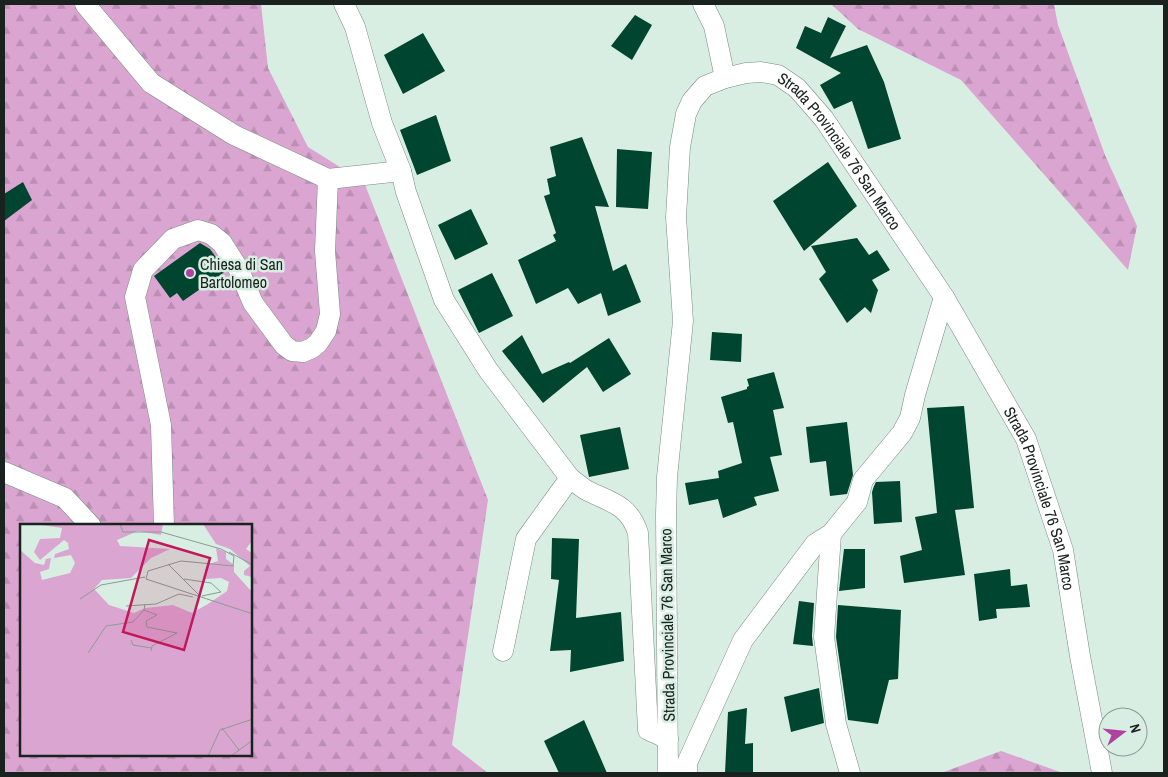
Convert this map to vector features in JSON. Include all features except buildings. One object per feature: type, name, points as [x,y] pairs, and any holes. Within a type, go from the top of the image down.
[{"type":"street","points":[[84,4],[151,83],[234,135],[328,180],[401,171]]},
{"type":"street","points":[[344,4],[354,27],[382,123],[401,171],[406,192],[444,300],[488,370],[570,478],[585,489],[624,509],[633,519],[638,533],[648,730],[668,740]]},
{"type":"street","points":[[703,4],[714,26],[725,78]]},
{"type":"street","name":"Strada Provinciale 76 San Marco","points":[[668,773],[666,477],[683,321],[676,217],[680,147],[686,114],[692,101],[704,86],[725,78],[760,72],[778,75],[796,88],[824,119],[944,297],[1026,438],[1064,550],[1080,656],[1102,773]]},
{"type":"street","points":[[164,524],[161,425],[135,297],[143,270],[173,239],[198,230],[211,234],[222,243],[238,268],[253,303],[284,345],[292,351],[303,352],[312,348],[326,331],[330,314],[325,251],[328,180]]},
{"type":"street","points":[[687,773],[687,763],[743,640],[815,544],[831,534],[857,502],[863,480],[902,433],[910,418],[917,385],[944,297]]},
{"type":"street","points":[[4,472],[65,498],[89,524]]},
{"type":"street","points":[[503,651],[526,539],[570,478]]},
{"type":"street","points":[[831,534],[824,637],[836,724],[850,773]]},
{"type":"green space","points":[[4,4],[261,4],[268,68],[308,147],[364,182],[488,500],[452,745],[488,773],[4,773]]},
{"type":"green space","points":[[831,4],[1054,4],[1058,25],[1105,155],[1137,226],[1128,270],[961,80],[858,29]]},
{"type":"green space","points":[[1001,751],[1063,773],[941,773]]},
{"type":"place","name":"Chiesa di San Bartolomeo","points":[[190,273]]}]
